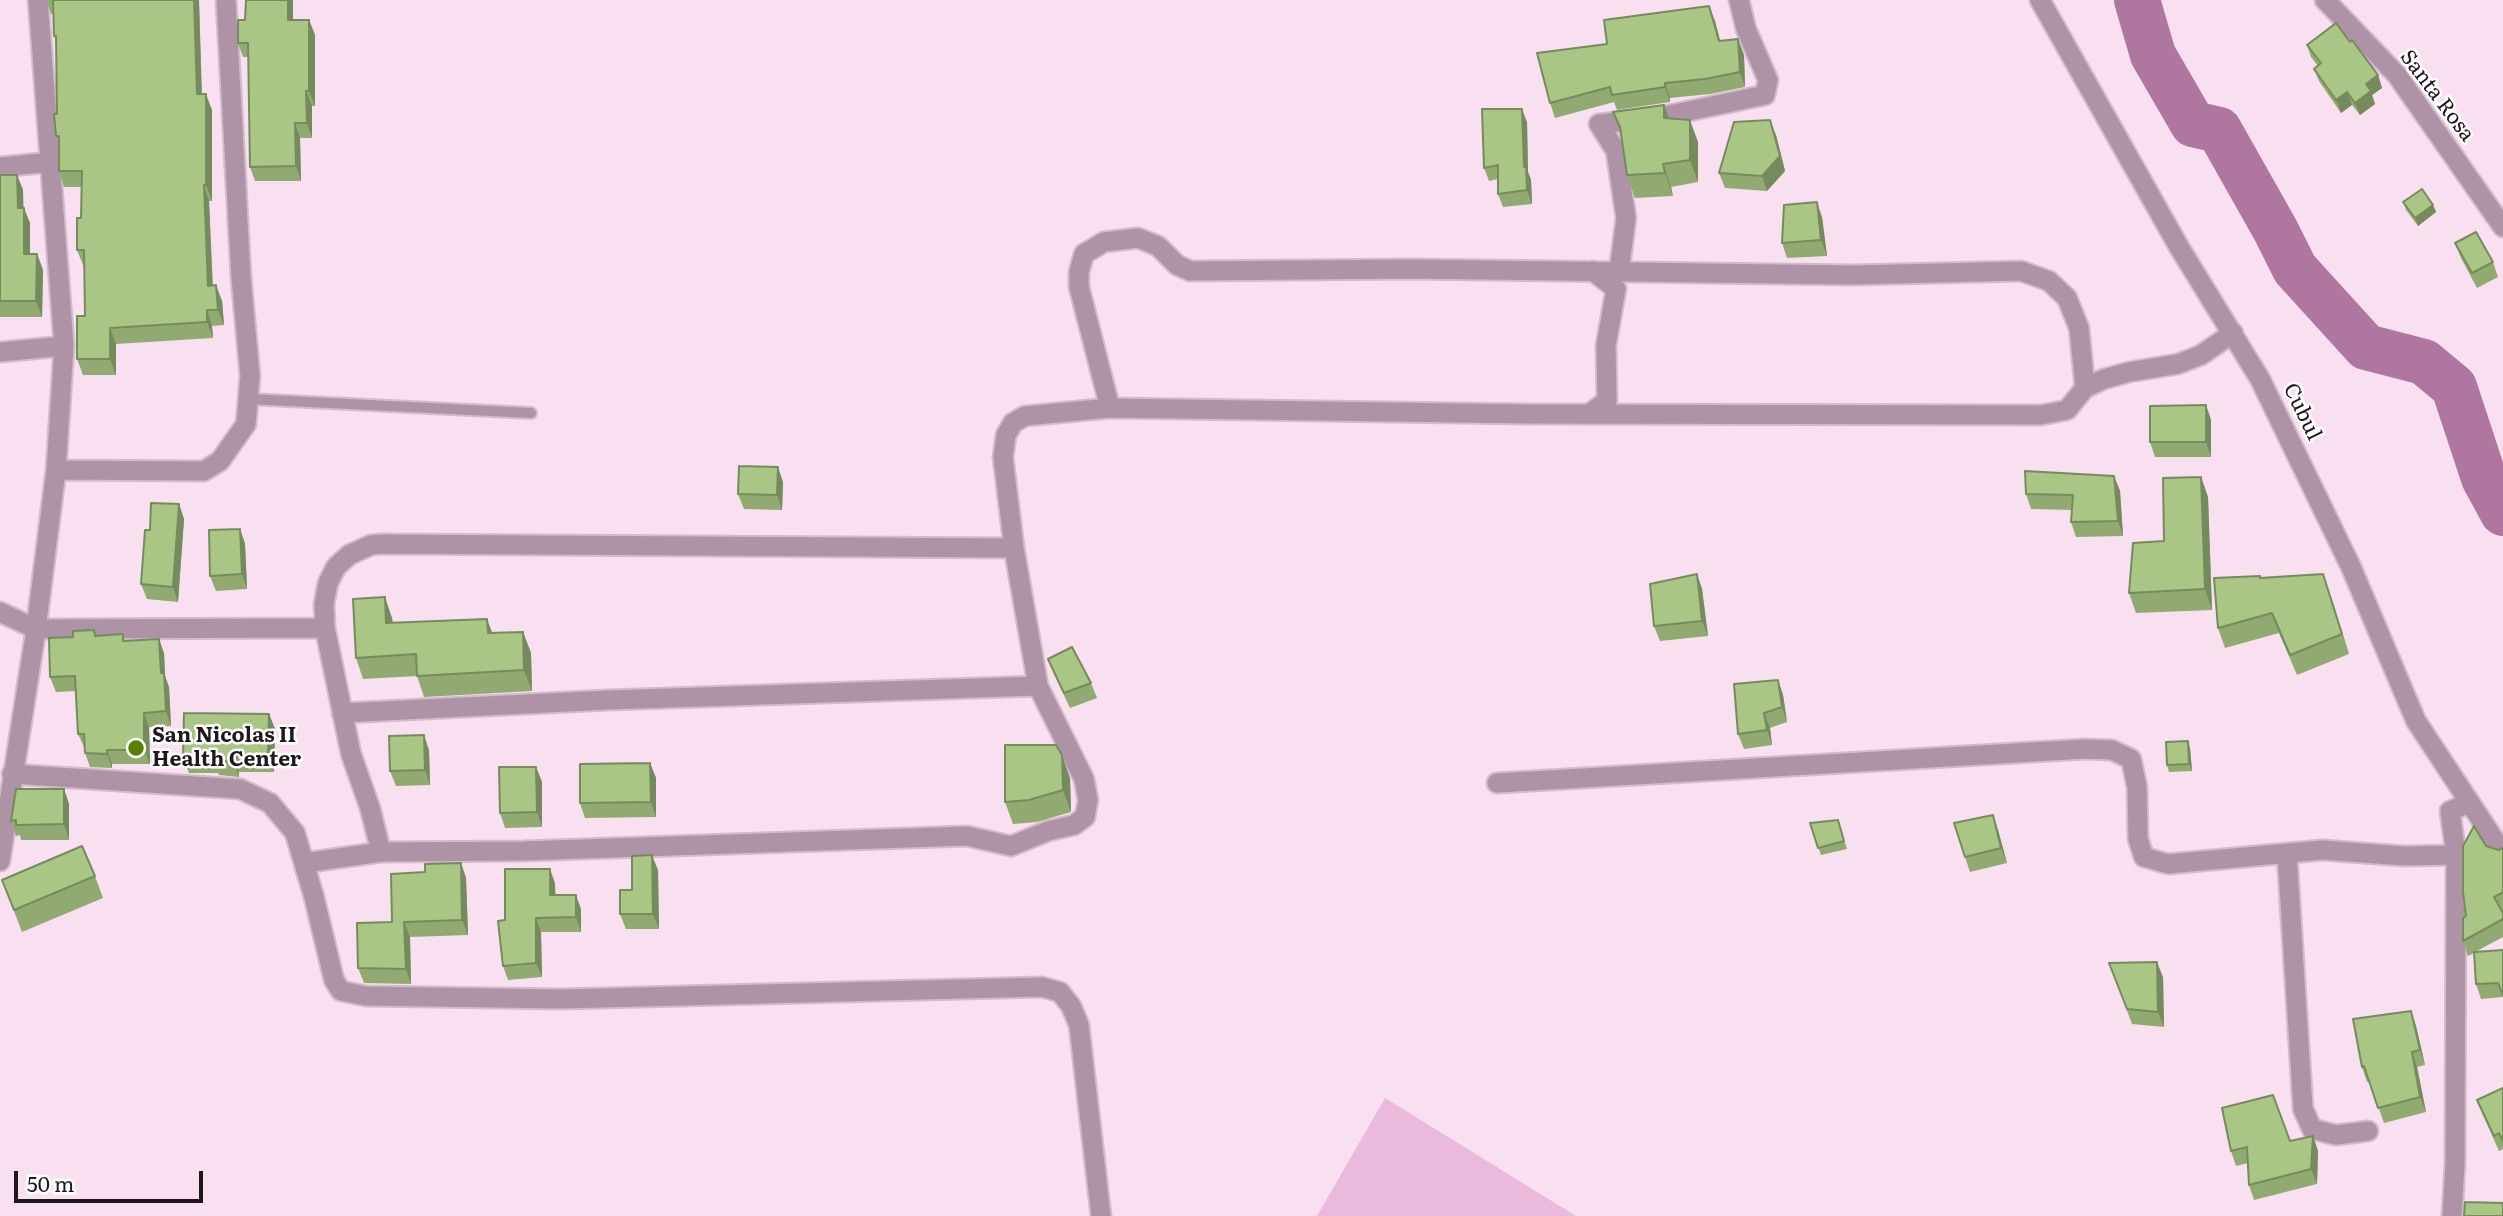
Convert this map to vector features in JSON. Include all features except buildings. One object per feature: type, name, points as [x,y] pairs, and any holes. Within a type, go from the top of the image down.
[{"type":"street","points":[[0,862],[36,629],[56,470],[64,346],[38,0]]},
{"type":"street","points":[[56,470],[204,471],[220,461],[246,424],[250,376],[241,277],[226,0]]},
{"type":"street","points":[[1619,272],[1626,218],[1616,151],[1600,124],[1660,117],[1765,95],[1768,80],[1746,29],[1739,0]]},
{"type":"street","name":"Cubul","points":[[2040,0],[2179,247],[2260,379],[2351,567],[2416,721],[2503,853]]},
{"type":"street","name":"Santa Rosa","points":[[2325,0],[2397,75],[2501,219]]},
{"type":"street","points":[[0,167],[51,162]]},
{"type":"street","points":[[1110,408],[1079,287],[1079,272],[1084,254],[1104,243],[1138,238],[1158,246],[1177,265],[1190,271],[1410,268],[1853,275],[2021,271],[2049,281],[2067,298],[2079,328],[2085,388]]},
{"type":"street","points":[[1589,414],[1607,401],[1606,345],[1616,289],[1593,271]]},
{"type":"street","points":[[304,863],[381,852],[523,851],[967,836],[1011,846],[1048,831],[1074,825],[1085,817],[1088,800],[1084,779],[1038,686],[1014,548],[1003,457],[1006,435],[1013,424],[1025,416],[1110,408],[2016,417],[2067,410],[2085,388],[2104,379],[2178,364],[2201,355],[2233,333]]},
{"type":"street","points":[[0,352],[64,346]]},
{"type":"street","points":[[381,852],[370,808],[351,754],[325,628],[324,604],[328,583],[337,567],[349,555],[371,545],[1014,548]]},
{"type":"street","points":[[0,612],[36,629],[325,628]]},
{"type":"street","points":[[342,713],[662,698],[1038,686]]},
{"type":"street","points":[[1497,783],[2071,750],[2112,750],[2131,760],[2137,787],[2138,839],[2144,857],[2168,864],[2322,850],[2404,856],[2456,855]]},
{"type":"street","points":[[12,774],[240,789],[271,803],[295,833],[334,980],[341,991],[366,996],[561,999],[1042,987],[1060,992],[1071,1006],[1079,1025],[1101,1216]]},
{"type":"street","points":[[2452,1216],[2455,1163],[2456,855],[2450,811],[2469,803]]},
{"type":"street","points":[[2287,854],[2303,1109],[2312,1129],[2336,1136],[2368,1131]]},
{"type":"lane","points":[[248,399],[531,413]]},
{"type":"shaded area","points":[[1385,1098],[1576,1216],[1317,1216]]},
{"type":"waterway","points":[[2137,0],[2153,55],[2193,124],[2219,130],[2295,269],[2366,347],[2424,362],[2454,387],[2484,478],[2503,513]]},
{"type":"place","name":"San Nicolas II Health Center","points":[[136,748]]}]
